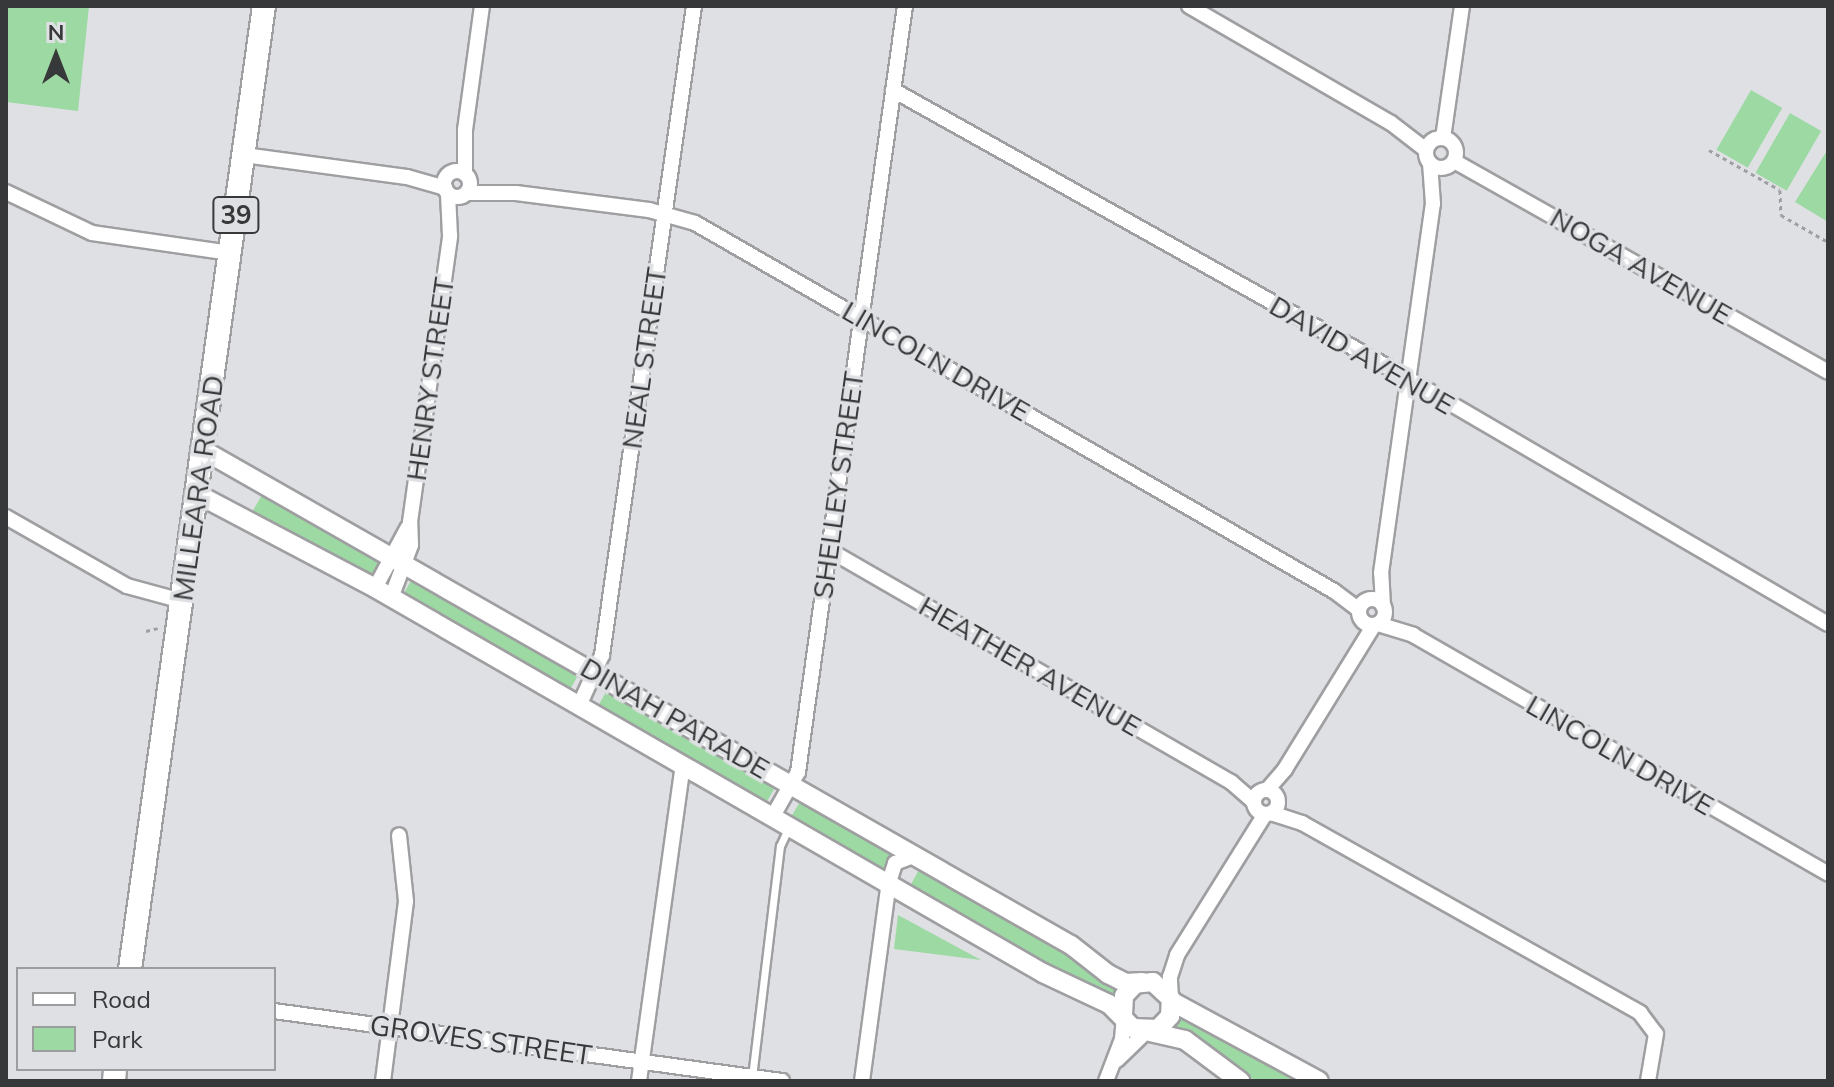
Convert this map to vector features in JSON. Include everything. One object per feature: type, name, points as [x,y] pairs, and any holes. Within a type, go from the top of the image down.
[{"type":"main road","name":"MILLEARA ROAD","points":[[130,967],[264,6]]},
{"type":"street","name":"HENRY STREET","points":[[383,593],[400,560],[410,522],[482,6]]},
{"type":"street","name":"NEAL STREET","points":[[579,706],[597,674],[694,6]]},
{"type":"street","name":"SHELLEY STREET","points":[[773,816],[793,786],[905,6]]},
{"type":"street","points":[[1189,6],[1433,147],[1455,146],[1433,204]]},
{"type":"street","points":[[1114,1063],[1148,1032],[1165,1024],[1171,1000],[1170,977],[1177,955],[1354,650],[1372,612],[1381,573],[1433,204],[1433,147],[1462,6]]},
{"type":"street","name":"DAVID AVENUE","points":[[893,90],[1828,624]]},
{"type":"street","name":"NOGA AVENUE","points":[[1433,147],[1450,164],[1828,372]]},
{"type":"street","name":"LINCOLN DRIVE","points":[[244,155],[665,212],[695,223],[1828,874]]},
{"type":"street","points":[[6,192],[57,221],[92,233],[231,253]]},
{"type":"street","name":"DINAH PARADE","points":[[203,450],[1071,945],[1108,974],[1126,983],[1145,981]]},
{"type":"street","name":"DINAH PARADE","points":[[197,494],[383,593],[1123,1015]]},
{"type":"street","points":[[6,517],[127,586],[182,601]]},
{"type":"street","name":"HEATHER AVENUE","points":[[829,550],[1302,823],[1640,1013],[1656,1034],[1648,1081]]},
{"type":"street","points":[[639,1081],[683,765]]},
{"type":"street","points":[[383,1081],[406,901],[399,835]]},
{"type":"street","points":[[862,1081],[870,1002],[889,882],[895,863],[913,856]]},
{"type":"street","points":[[1106,1081],[1114,1063],[1128,989],[1145,981],[1177,955]]},
{"type":"street","points":[[1145,981],[1162,986],[1171,1000],[1319,1081]]},
{"type":"street","name":"GROVES STREET","points":[[276,1011],[782,1081]]},
{"type":"street","points":[[1123,1015],[1133,1028],[1185,1040],[1240,1081]]},
{"type":"lane","points":[[752,1077],[780,846],[790,825]]},
{"type":"path","points":[[1709,150],[1780,190],[1781,215],[1828,242]]},
{"type":"path","points":[[146,631],[158,628]]},
{"type":"green space","points":[[6,6],[89,6],[78,111],[6,102]]},
{"type":"green space","points":[[1751,90],[1782,108],[1748,168],[1716,150]]},
{"type":"green space","points":[[1790,113],[1821,131],[1787,191],[1756,173]]},
{"type":"green space","points":[[1828,149],[1828,222],[1795,202]]},
{"type":"green space","points":[[266,488],[385,556],[372,579],[253,511]]},
{"type":"green space","points":[[415,574],[581,670],[569,691],[403,595]]},
{"type":"green space","points":[[609,687],[777,784],[766,804],[598,707]]},
{"type":"green space","points":[[803,797],[896,853],[884,874],[791,818]]},
{"type":"green space","points":[[921,866],[1123,989],[1116,1001],[910,886]]},
{"type":"green space","points":[[898,915],[981,960],[894,949]]},
{"type":"green space","points":[[1181,1015],[1295,1081],[1256,1081],[1170,1028]]}]
